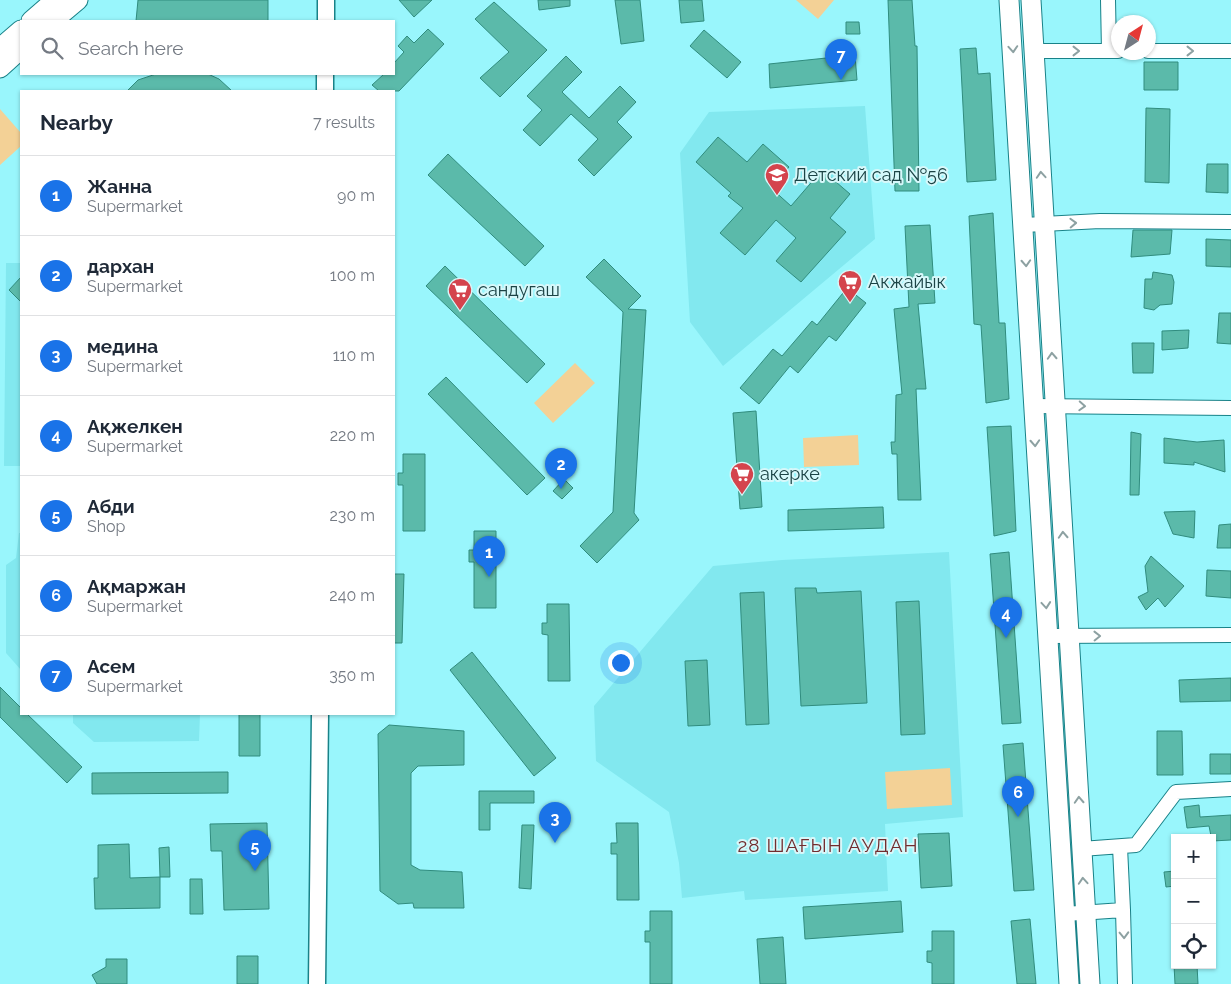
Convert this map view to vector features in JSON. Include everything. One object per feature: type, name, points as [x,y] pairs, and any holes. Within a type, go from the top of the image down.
[{"type":"main road","points":[[32,20],[55,0]]},
{"type":"main road","points":[[54,20],[78,0]]},
{"type":"main road","points":[[1009,0],[1069,984]]},
{"type":"main road","points":[[1031,0],[1090,984]]},
{"type":"main road","points":[[0,48],[20,31]]},
{"type":"main road","points":[[0,68],[20,50]]},
{"type":"street","points":[[326,0],[326,20]]},
{"type":"street","points":[[1108,0],[1111,26]]},
{"type":"street","points":[[1033,51],[1111,51]]},
{"type":"street","points":[[1156,51],[1231,51]]},
{"type":"street","points":[[325,75],[325,90]]},
{"type":"street","points":[[1024,225],[1100,222],[1231,222]]},
{"type":"street","points":[[1033,406],[1231,408]]},
{"type":"street","points":[[1048,636],[1231,635]]},
{"type":"street","points":[[317,984],[320,715]]},
{"type":"street","points":[[1081,849],[1136,845],[1176,792],[1231,790]]},
{"type":"street","points":[[1120,847],[1125,984]]},
{"type":"street","points":[[1065,914],[1123,910]]},
{"type":"shaded area","points":[[796,0],[834,0],[818,19]]},
{"type":"shaded area","name":"Детский сад №56","points":[[865,106],[875,239],[723,366],[690,322],[680,153],[709,112]]},
{"type":"shaded area","points":[[0,109],[20,132],[20,147],[0,165]]},
{"type":"shaded area","points":[[6,263],[20,263],[20,466],[4,466]]},
{"type":"shaded area","points":[[575,363],[595,383],[553,423],[534,403]]},
{"type":"shaded area","points":[[858,435],[859,465],[804,467],[803,438]]},
{"type":"shaded area","points":[[20,533],[20,669],[6,653],[6,565],[16,558]]},
{"type":"shaded area","points":[[949,552],[963,817],[885,824],[888,891],[745,900],[744,891],[682,898],[679,863],[669,812],[596,761],[594,706],[713,566],[782,560]]},
{"type":"shaded area","points":[[73,715],[200,715],[199,741],[94,742],[73,723]]},
{"type":"shaded area","points":[[950,768],[952,805],[887,809],[885,772]]},
{"type":"building","points":[[138,0],[268,0],[268,20],[136,20]]},
{"type":"building","points":[[399,0],[432,0],[414,17]]},
{"type":"building","points":[[538,0],[570,0],[570,6],[539,10]]},
{"type":"building","points":[[615,0],[640,0],[644,41],[621,44]]},
{"type":"building","points":[[679,0],[702,0],[704,21],[681,23]]},
{"type":"building","points":[[888,0],[912,0],[915,46],[917,46],[919,191],[895,191]]},
{"type":"building","points":[[494,2],[547,50],[500,97],[480,78],[509,52],[475,19]]},
{"type":"building","points":[[846,22],[859,22],[860,34],[846,34]]},
{"type":"building","points":[[428,29],[444,44],[399,91],[378,90],[372,85],[383,75],[395,75],[395,62],[404,52],[398,46],[407,36],[414,43]]},
{"type":"building","points":[[704,30],[741,62],[727,78],[690,46]]},
{"type":"building","points":[[976,48],[978,74],[990,73],[996,180],[967,182],[960,49]]},
{"type":"building","points":[[855,55],[857,80],[770,88],[769,64]]},
{"type":"building","points":[[566,56],[582,72],[562,92],[589,118],[620,86],[636,102],[617,122],[632,137],[594,176],[578,160],[598,139],[571,114],[540,146],[523,130],[542,110],[527,96]]},
{"type":"building","points":[[1144,62],[1178,62],[1178,90],[1144,90]]},
{"type":"building","points":[[153,75],[210,75],[219,79],[231,90],[128,90],[138,80]]},
{"type":"building","points":[[1146,108],[1170,109],[1169,183],[1145,182]]},
{"type":"building","points":[[718,137],[747,162],[763,144],[789,167],[771,188],[791,206],[822,170],[850,194],[830,218],[846,232],[801,282],[776,261],[796,238],[776,220],[745,255],[720,233],[743,208],[728,196],[731,193],[696,162]]},
{"type":"building","points":[[448,154],[544,246],[525,266],[428,175]]},
{"type":"building","points":[[1207,164],[1228,164],[1228,193],[1206,192]]},
{"type":"building","points":[[993,213],[999,323],[1005,323],[1009,399],[986,403],[981,325],[974,324],[969,216]]},
{"type":"building","points":[[930,225],[935,303],[918,304],[926,389],[916,389],[921,500],[898,500],[897,454],[892,454],[891,442],[895,442],[896,395],[902,394],[894,309],[909,307],[905,226]]},
{"type":"building","points":[[1133,230],[1172,230],[1170,254],[1131,257]]},
{"type":"building","points":[[1206,239],[1231,240],[1231,267],[1206,266]]},
{"type":"building","points":[[604,259],[641,296],[628,309],[646,310],[634,513],[639,520],[597,563],[580,546],[613,512],[623,312],[586,277]]},
{"type":"building","points":[[445,266],[545,364],[527,383],[426,286]]},
{"type":"building","points":[[1153,272],[1172,275],[1174,282],[1172,304],[1160,305],[1154,310],[1144,308],[1145,279],[1152,279]]},
{"type":"building","points":[[20,278],[20,301],[9,290]]},
{"type":"building","points":[[847,288],[866,303],[836,341],[829,336],[798,373],[790,366],[759,404],[740,388],[773,349],[782,356],[812,321],[817,325]]},
{"type":"building","points":[[1219,313],[1231,313],[1231,344],[1217,343]]},
{"type":"building","points":[[1189,330],[1188,348],[1162,350],[1162,331]]},
{"type":"building","points":[[1132,343],[1154,343],[1153,373],[1133,373]]},
{"type":"building","points":[[446,377],[545,478],[527,495],[428,394]]},
{"type":"building","points":[[756,411],[762,507],[740,509],[733,413]]},
{"type":"building","points":[[1011,426],[1016,531],[994,536],[987,427]]},
{"type":"building","points":[[1131,432],[1141,434],[1139,495],[1130,495]]},
{"type":"building","points":[[1164,438],[1197,442],[1224,440],[1225,472],[1194,462],[1194,465],[1164,463]]},
{"type":"building","points":[[403,454],[425,454],[425,531],[403,531],[403,485],[398,485],[398,473],[403,473]]},
{"type":"building","points":[[564,479],[573,488],[562,499],[553,491]]},
{"type":"building","points":[[883,507],[884,528],[788,531],[788,510]]},
{"type":"building","points":[[1195,511],[1194,538],[1173,534],[1164,512]]},
{"type":"building","points":[[1231,524],[1231,548],[1217,548],[1219,525]]},
{"type":"building","points":[[474,531],[496,531],[496,608],[474,608],[474,562],[469,562],[469,550],[474,550]]},
{"type":"building","points":[[1009,552],[1021,723],[1002,724],[990,554]]},
{"type":"building","points":[[1151,556],[1184,586],[1165,607],[1158,598],[1146,610],[1138,597],[1148,592],[1145,566]]},
{"type":"building","points":[[1207,570],[1231,571],[1231,598],[1206,596]]},
{"type":"building","points":[[395,574],[404,574],[402,643],[395,643]]},
{"type":"building","points":[[795,588],[816,588],[817,593],[861,591],[867,703],[801,706]]},
{"type":"building","points":[[764,592],[769,724],[746,725],[740,593]]},
{"type":"building","points":[[919,601],[925,734],[901,735],[896,602]]},
{"type":"building","points":[[547,604],[569,604],[570,681],[548,681],[548,635],[542,634],[542,623],[547,623]]},
{"type":"building","points":[[472,652],[556,758],[534,776],[450,670]]},
{"type":"building","points":[[707,660],[710,725],[688,726],[685,661]]},
{"type":"building","points":[[1231,678],[1231,701],[1180,702],[1179,680]]},
{"type":"building","points":[[0,687],[20,707],[20,715],[28,715],[82,767],[67,783],[0,717]]},
{"type":"building","points":[[239,715],[260,715],[260,756],[239,756]]},
{"type":"building","points":[[389,725],[464,731],[464,765],[418,766],[411,773],[411,865],[420,870],[462,872],[464,908],[414,908],[413,903],[398,904],[380,891],[378,734]]},
{"type":"building","points":[[1157,731],[1182,731],[1183,775],[1157,775]]},
{"type":"building","points":[[1023,743],[1034,890],[1014,891],[1003,745]]},
{"type":"building","points":[[1210,754],[1231,754],[1231,774],[1210,774]]},
{"type":"building","points":[[228,772],[228,793],[92,794],[92,773]]},
{"type":"building","points":[[479,791],[534,791],[534,803],[490,803],[490,830],[479,830]]},
{"type":"building","points":[[1199,805],[1200,817],[1231,815],[1231,840],[1216,841],[1216,834],[1211,834],[1209,826],[1187,828],[1184,807]]},
{"type":"building","points":[[267,823],[269,909],[224,910],[222,851],[211,851],[210,824]]},
{"type":"building","points":[[616,823],[638,823],[639,900],[617,900],[617,854],[611,854],[611,843],[617,843]]},
{"type":"building","points":[[522,825],[534,825],[531,889],[519,888]]},
{"type":"building","points":[[949,833],[952,886],[921,888],[918,834]]},
{"type":"building","points":[[129,844],[130,878],[160,877],[160,908],[95,909],[94,878],[98,878],[98,845]]},
{"type":"building","points":[[169,847],[170,877],[160,877],[159,848]]},
{"type":"building","points":[[1171,871],[1171,886],[1166,887],[1164,872]]},
{"type":"building","points":[[190,879],[202,879],[203,914],[190,914]]},
{"type":"building","points":[[901,901],[903,932],[805,939],[803,907]]},
{"type":"building","points":[[650,911],[672,911],[672,984],[650,984],[650,942],[645,942],[645,931],[650,931]]},
{"type":"building","points":[[1030,919],[1036,984],[1017,984],[1011,921]]},
{"type":"building","points":[[932,931],[954,931],[954,984],[932,984],[932,963],[927,962],[927,951],[932,951]]},
{"type":"building","points":[[783,937],[786,984],[760,984],[757,939]]},
{"type":"building","points":[[237,956],[258,956],[258,984],[237,984]]},
{"type":"building","points":[[106,959],[127,959],[127,984],[97,984],[92,975],[106,967]]},
{"type":"building","points":[[1174,969],[1197,969],[1198,984],[1175,984]]},
{"type":"place","name":"Асем","points":[[841,80]]},
{"type":"place","name":"Детский сад №56","points":[[777,196]]},
{"type":"place","name":"Акжайык","points":[[850,303]]},
{"type":"place","name":"сандугаш","points":[[460,311]]},
{"type":"place","name":"дархан","points":[[561,489]]},
{"type":"place","name":"акерке","points":[[742,495]]},
{"type":"place","name":"Жанна","points":[[489,577]]},
{"type":"place","name":"Ақжелкен","points":[[1006,638]]},
{"type":"place","name":"Ақмаржан","points":[[1018,817]]},
{"type":"place","name":"медина","points":[[555,843]]},
{"type":"place","name":"Абди","points":[[255,871]]},
{"type":"district","name":"28 ШАҒЫН АУДАН","points":[[828,845]]}]
